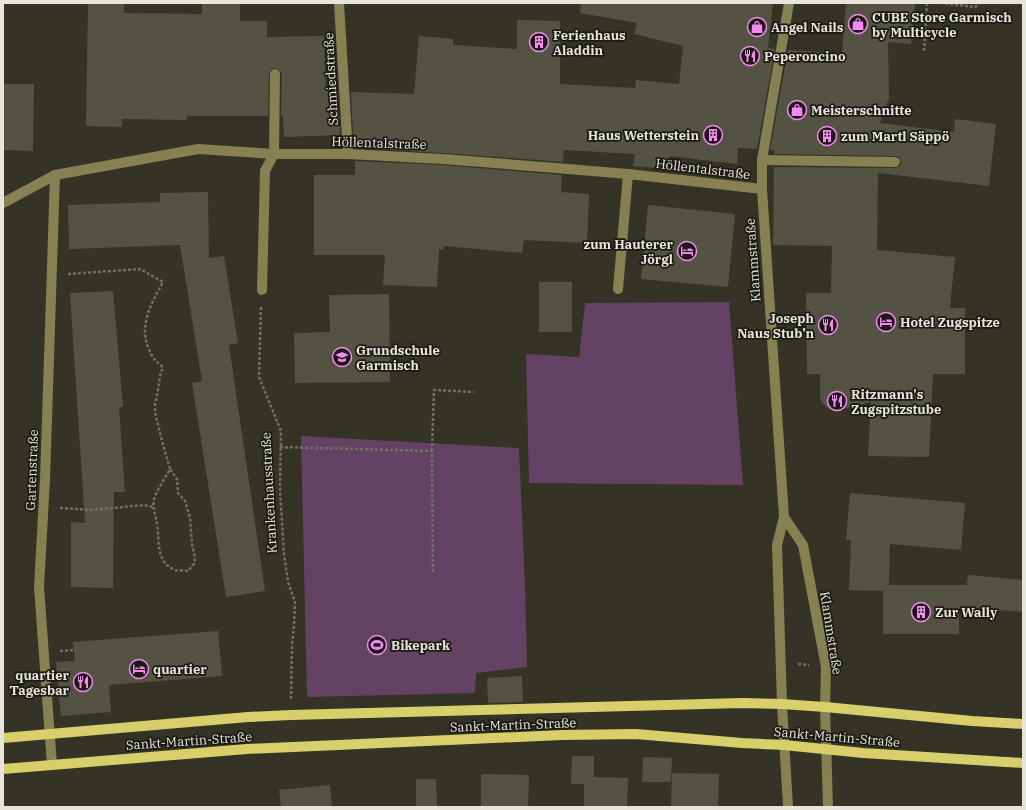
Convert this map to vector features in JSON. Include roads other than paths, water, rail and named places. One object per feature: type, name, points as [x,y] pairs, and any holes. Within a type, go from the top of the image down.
[{"type":"main road","name":"Sankt-Martin-Straße","points":[[3,738],[248,717],[742,703],[825,706],[1023,724]]},
{"type":"main road","name":"Sankt-Martin-Straße","points":[[3,769],[246,749],[562,735],[636,734],[784,745],[863,753],[1023,763]]},
{"type":"street","name":"Schmiedstraße","points":[[339,3],[348,154]]},
{"type":"street","name":"Klammstraße","points":[[788,807],[782,704],[776,544],[784,517],[762,189],[762,160],[789,3]]},
{"type":"street","points":[[262,290],[265,171],[274,154],[275,74]]},
{"type":"street","name":"Höllentalstraße","points":[[3,203],[55,175],[198,149],[274,154],[348,154],[443,158],[628,174],[762,189]]},
{"type":"street","points":[[762,160],[895,162]]},
{"type":"street","points":[[618,289],[628,174]]},
{"type":"street","name":"Gartenstraße","points":[[52,765],[39,588],[44,508],[55,175]]},
{"type":"street","name":"Klammstraße","points":[[784,517],[803,545],[826,667],[825,706],[828,807]]},
{"type":"place","name":"CUBE Store Garmisch by Multicycle","points":[[858,24]]},
{"type":"place","name":"Angel Nails","points":[[757,27]]},
{"type":"place","name":"Ferienhaus Aladdin","points":[[539,42]]},
{"type":"place","name":"Peperoncino","points":[[750,56]]},
{"type":"place","name":"Meisterschnitte","points":[[797,110]]},
{"type":"place","name":"Haus Wetterstein","points":[[713,135]]},
{"type":"place","name":"zum Martl Säppö","points":[[827,136]]},
{"type":"place","name":"zum Hauterer Jörgl","points":[[687,251]]},
{"type":"place","name":"Hotel Zugspitze","points":[[886,322]]},
{"type":"place","name":"Joseph Naus Stub’n","points":[[828,325]]},
{"type":"place","name":"Grundschule Garmisch","points":[[342,357]]},
{"type":"place","name":"Ritzmann's Zugspitzstube","points":[[837,401]]},
{"type":"place","name":"Zur Wally","points":[[921,612]]},
{"type":"place","name":"Bikepark","points":[[377,645]]},
{"type":"place","name":"quartier","points":[[139,669]]},
{"type":"place","name":"quartier Tagesbar","points":[[83,682]]}]
